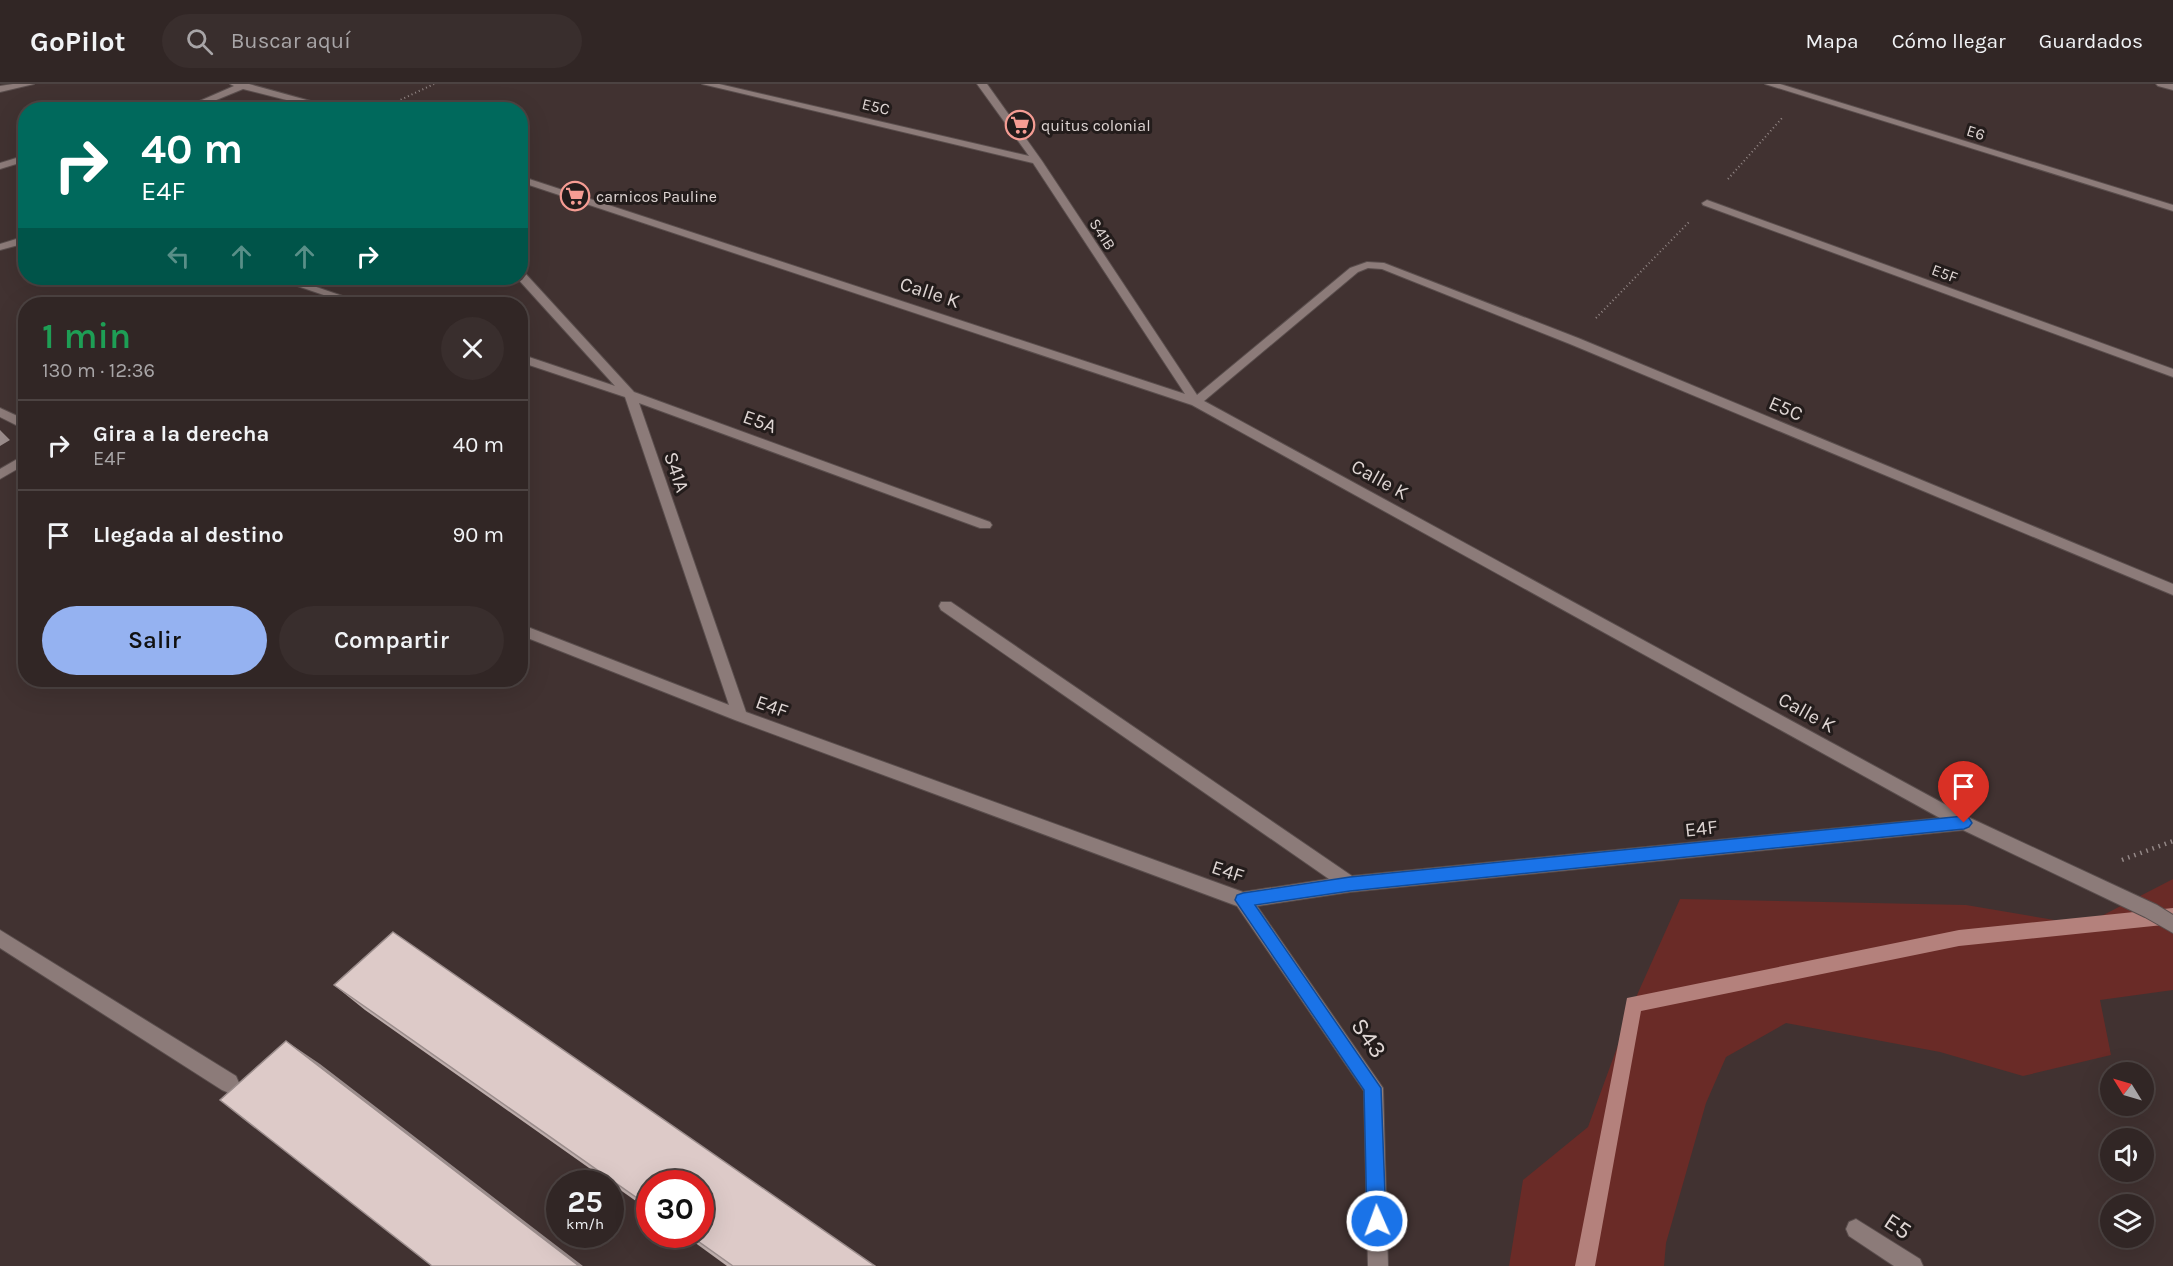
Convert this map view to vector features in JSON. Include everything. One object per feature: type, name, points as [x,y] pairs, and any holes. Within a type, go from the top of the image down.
[{"type":"street","points":[[0,89],[29,84]]},
{"type":"street","points":[[234,84],[309,102]]},
{"type":"street","name":"E5C","points":[[707,84],[1037,161]]},
{"type":"street","name":"S41B","points":[[982,84],[1037,161],[1196,402]]},
{"type":"street","name":"E6","points":[[1770,84],[2173,208]]},
{"type":"street","points":[[2161,84],[2173,87]]},
{"type":"street","points":[[203,102],[245,85]]},
{"type":"street","points":[[0,166],[18,160]]},
{"type":"street","name":"Calle K","points":[[528,182],[1196,402],[1964,823],[2151,911],[2173,925]]},
{"type":"street","name":"E5F","points":[[1707,203],[2173,373]]},
{"type":"street","points":[[0,247],[18,241]]},
{"type":"street","name":"E5C","points":[[1196,402],[1354,270],[1367,265],[1383,266],[1574,341],[2173,590]]},
{"type":"street","name":"S41A","points":[[528,283],[630,395],[740,716]]},
{"type":"street","points":[[302,285],[338,297]]},
{"type":"street","name":"E5A","points":[[528,361],[630,395],[986,525]]},
{"type":"street","points":[[0,412],[18,422]]},
{"type":"street","points":[[0,475],[18,463]]},
{"type":"street","points":[[946,606],[1350,884]]},
{"type":"street","name":"E4F","points":[[528,632],[740,716],[1243,900],[1350,884],[1964,823]]},
{"type":"street","name":"S43","points":[[1243,900],[1373,1088],[1378,1266]]},
{"type":"street","points":[[0,938],[229,1083]]},
{"type":"street","name":"E5","points":[[1856,1229],[1913,1266]]},
{"type":"path","points":[[396,102],[434,84]]},
{"type":"shaded area","points":[[2173,879],[2173,990],[2100,1000],[2111,1055],[2023,1076],[1940,1052],[1786,1023],[1726,1057],[1706,1103],[1666,1243],[1664,1266],[1509,1266],[1523,1180],[1588,1127],[1633,1004],[1680,899],[1966,905],[2084,925]]},
{"type":"building","points":[[393,932],[875,1266],[733,1266],[708,1248],[714,1248],[714,1170],[636,1170],[636,1197],[624,1189],[624,1170],[597,1170],[334,985]]},
{"type":"building","points":[[286,1041],[546,1241],[546,1248],[556,1248],[579,1266],[432,1266],[220,1100]]},
{"type":"waterway","points":[[1585,1266],[1633,1004],[1959,938],[2173,916]]},
{"type":"place","name":"quitus colonial","points":[[1020,125]]},
{"type":"place","name":"carnicos Pauline","points":[[575,196]]},
{"type":"route","points":[[1377,1221],[1373,1088],[1243,900],[1350,884],[1964,823]]}]
